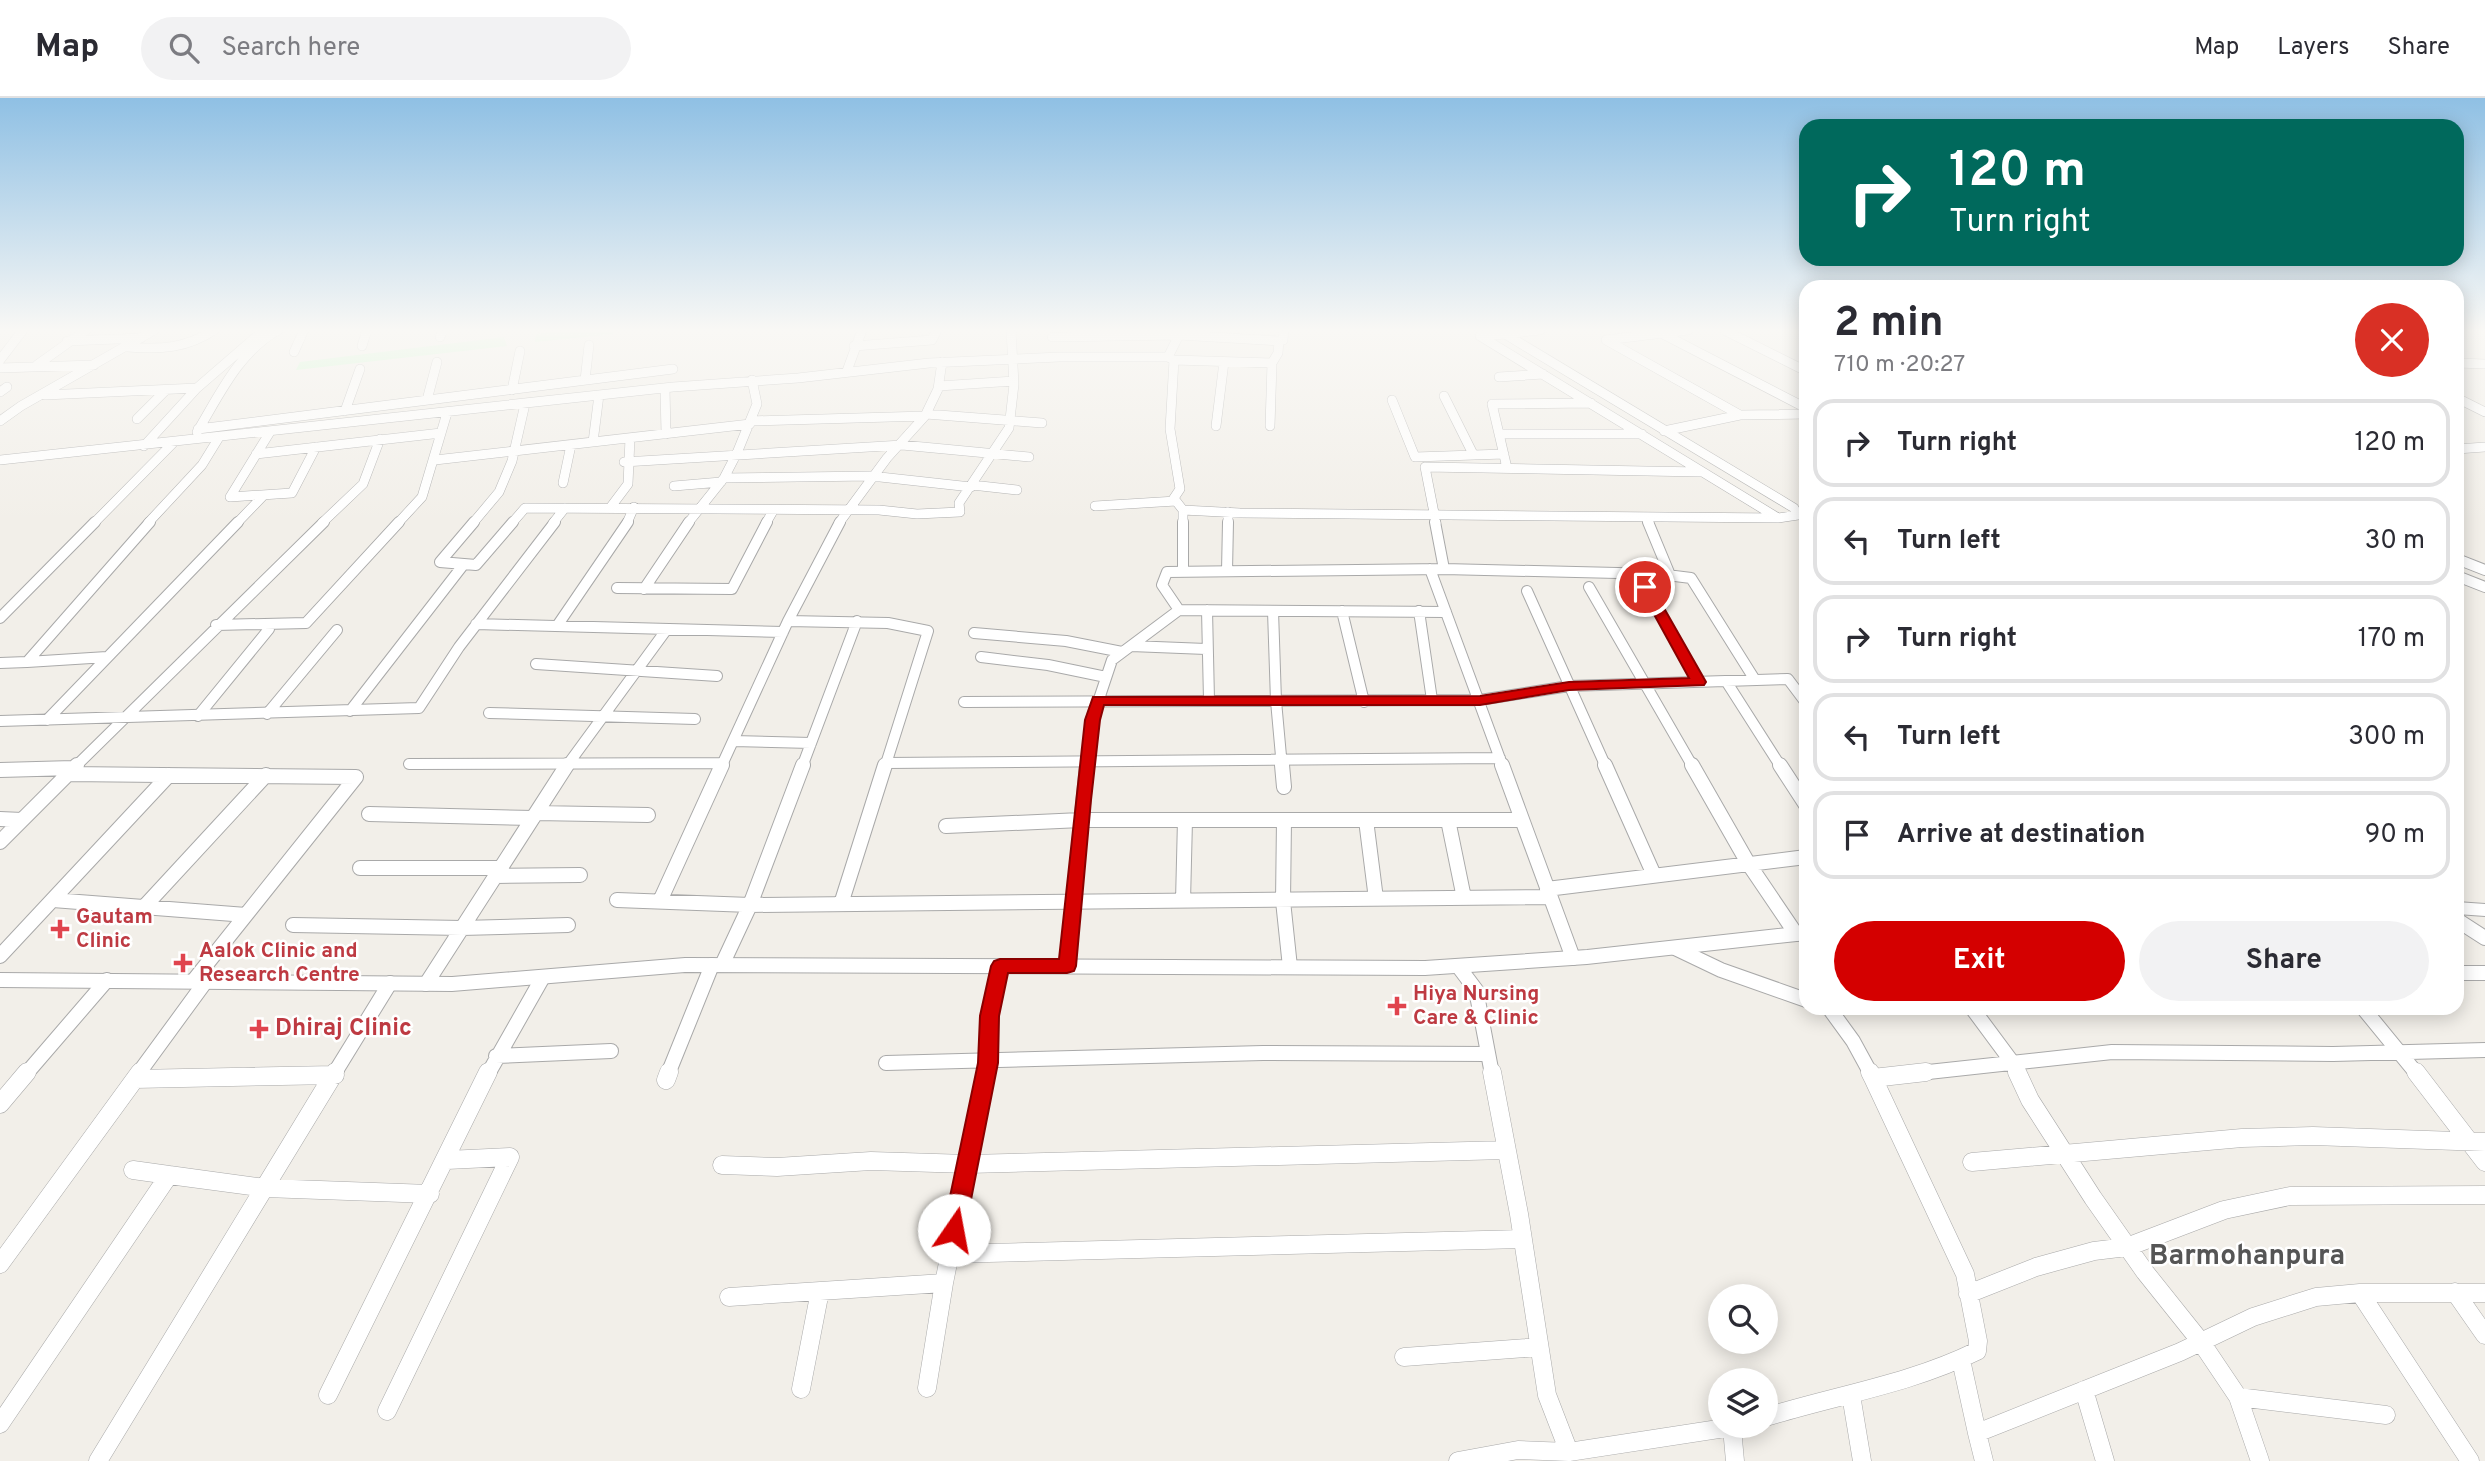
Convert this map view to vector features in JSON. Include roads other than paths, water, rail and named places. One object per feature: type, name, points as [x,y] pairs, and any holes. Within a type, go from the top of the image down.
[{"type":"street","points":[[0,421],[41,395],[76,394]]},
{"type":"street","points":[[136,419],[162,394]]},
{"type":"street","points":[[144,446],[192,394]]},
{"type":"street","points":[[190,442],[219,394]]},
{"type":"street","points":[[345,411],[351,394]]},
{"type":"street","points":[[427,400],[429,394]]},
{"type":"street","points":[[198,429],[481,394]]},
{"type":"street","points":[[0,460],[218,439],[613,394]]},
{"type":"street","points":[[665,394],[666,434]]},
{"type":"street","points":[[644,589],[698,509],[722,480],[750,423],[757,404],[755,394]]},
{"type":"street","points":[[660,901],[786,626],[846,511],[887,458],[902,445],[910,431],[926,415],[936,394]]},
{"type":"street","points":[[525,404],[515,451],[499,492],[440,562],[476,565],[525,508],[917,514],[960,512],[959,503],[1009,428],[1014,394]]},
{"type":"street","points":[[1171,394],[1170,429],[1180,489],[1172,501]]},
{"type":"street","points":[[1216,426],[1220,394]]},
{"type":"street","points":[[1270,426],[1271,394]]},
{"type":"street","points":[[1575,394],[1778,518]]},
{"type":"street","points":[[1095,506],[1172,501],[1183,510],[1228,512],[1647,518],[1778,518],[1794,517],[1799,513],[1604,394]]},
{"type":"street","points":[[1702,394],[1740,415]]},
{"type":"street","points":[[1778,394],[1799,404]]},
{"type":"street","points":[[593,442],[600,395]]},
{"type":"street","points":[[1444,396],[1473,454]]},
{"type":"street","points":[[1392,400],[1415,457],[1504,454]]},
{"type":"street","points":[[2464,402],[2485,412]]},
{"type":"street","points":[[1507,468],[1492,404],[1591,403]]},
{"type":"street","points":[[216,625],[306,623],[422,497],[447,412]]},
{"type":"street","points":[[1664,430],[1740,415],[1799,414]]},
{"type":"street","points":[[435,460],[750,423],[926,415],[1042,423]]},
{"type":"street","points":[[270,432],[230,497],[292,493],[316,447]]},
{"type":"street","points":[[256,454],[441,433]]},
{"type":"street","points":[[1499,434],[1643,434]]},
{"type":"street","points":[[610,508],[628,484],[630,438]]},
{"type":"street","points":[[27,662],[202,465],[218,439]]},
{"type":"street","points":[[0,842],[216,625],[363,484],[380,439]]},
{"type":"street","points":[[0,618],[173,443]]},
{"type":"street","points":[[563,483],[571,445]]},
{"type":"street","points":[[627,462],[737,453],[902,445],[1029,457]]},
{"type":"street","points":[[2464,448],[2485,447]]},
{"type":"street","points":[[1444,569],[1424,467],[1703,472]]},
{"type":"street","points":[[674,485],[722,480],[874,476],[1017,490]]},
{"type":"street","points":[[47,720],[264,495]]},
{"type":"street","points":[[0,721],[419,708],[476,624],[565,508]]},
{"type":"street","points":[[557,626],[624,531],[634,508]]},
{"type":"street","points":[[617,588],[732,589],[773,510]]},
{"type":"street","points":[[1183,510],[1183,572]]},
{"type":"street","points":[[1227,570],[1228,512]]},
{"type":"street","points":[[1647,518],[1670,575]]},
{"type":"street","points":[[2464,562],[2485,570]]},
{"type":"street","points":[[350,711],[464,564]]},
{"type":"street","points":[[1430,569],[1573,958]]},
{"type":"street","points":[[1179,610],[1162,585],[1167,572],[1444,569],[1670,575],[1691,578],[1755,680]]},
{"type":"street","points":[[2464,579],[2485,587]]},
{"type":"street","points":[[1589,587],[1748,863],[1799,931]]},
{"type":"street","points":[[1645,587],[1699,682]]},
{"type":"street","points":[[1527,591],[1654,875]]},
{"type":"street","points":[[1067,966],[1092,720],[1112,660],[1179,610],[1446,612]]},
{"type":"street","points":[[1207,610],[1209,701]]},
{"type":"street","points":[[1273,611],[1276,701],[1284,787]]},
{"type":"street","points":[[1342,611],[1364,702]]},
{"type":"street","points":[[1419,611],[1432,700]]},
{"type":"street","points":[[476,624],[667,629],[857,621],[913,626],[928,631],[841,904]]},
{"type":"street","points":[[666,1080],[717,965],[750,905],[857,621]]},
{"type":"street","points":[[198,716],[269,629]]},
{"type":"street","points":[[426,984],[568,764],[667,629]]},
{"type":"street","points":[[267,714],[337,630]]},
{"type":"street","points":[[974,633],[1127,649],[1206,649]]},
{"type":"street","points":[[0,663],[107,657]]},
{"type":"street","points":[[981,657],[1048,665],[1106,677]]},
{"type":"street","points":[[536,664],[717,676]]},
{"type":"street","points":[[964,702],[1480,700],[1569,686],[1788,679],[1799,694]]},
{"type":"street","points":[[1726,681],[1799,795]]},
{"type":"street","points":[[489,713],[695,719]]},
{"type":"street","points":[[733,741],[811,743]]},
{"type":"street","points":[[886,763],[1500,758]]},
{"type":"street","points":[[409,764],[723,763]]},
{"type":"street","points":[[0,770],[356,777],[246,915],[135,1079],[0,1264]]},
{"type":"street","points":[[0,956],[169,775]]},
{"type":"street","points":[[145,907],[266,775]]},
{"type":"street","points":[[369,814],[648,815]]},
{"type":"street","points":[[0,819],[22,820]]},
{"type":"street","points":[[946,826],[1081,820],[1522,820]]},
{"type":"street","points":[[1183,901],[1185,820]]},
{"type":"street","points":[[1284,820],[1283,901],[1290,967]]},
{"type":"street","points":[[1366,820],[1376,899]]},
{"type":"street","points":[[1448,820],[1464,898]]},
{"type":"street","points":[[617,900],[750,905],[1464,898],[1549,893],[1654,875],[1799,858]]},
{"type":"street","points":[[360,868],[580,875]]},
{"type":"street","points":[[53,900],[246,915]]},
{"type":"street","points":[[2464,908],[2485,910]]},
{"type":"street","points":[[2464,924],[2485,938]]},
{"type":"street","points":[[293,925],[462,928],[568,925]]},
{"type":"street","points":[[0,980],[426,984],[717,965],[1458,965],[1573,958],[1799,934]]},
{"type":"street","points":[[1675,948],[1721,970],[1799,998]]},
{"type":"street","points":[[1458,965],[1476,990],[1559,1455]]},
{"type":"street","points":[[927,1388],[949,1254],[988,1063],[989,1016],[1000,966]]},
{"type":"street","points":[[2464,973],[2485,973]]},
{"type":"street","points":[[328,1395],[447,1160],[496,1056],[543,976]]},
{"type":"street","points":[[0,1104],[107,980]]},
{"type":"street","points":[[98,1461],[390,983]]},
{"type":"street","points":[[1778,1413],[1809,1402],[1851,1395],[1920,1377],[1977,1351],[1978,1340],[1965,1274],[1873,1078],[1853,1041],[1834,1015]]},
{"type":"street","points":[[1977,1015],[2012,1062],[2030,1100],[2127,1247],[2201,1342],[2238,1397],[2260,1461]]},
{"type":"street","points":[[2369,1015],[2478,1141],[2485,1162]]},
{"type":"street","points":[[1873,1078],[2112,1052],[2485,1050]]},
{"type":"street","points":[[496,1056],[611,1051]]},
{"type":"street","points":[[886,1063],[988,1063],[1073,1057],[1143,1058],[1317,1052],[1487,1054]]},
{"type":"street","points":[[135,1079],[335,1074]]},
{"type":"street","points":[[1972,1162],[2290,1137],[2478,1141]]},
{"type":"street","points":[[722,1165],[777,1167],[872,1161],[968,1164],[1506,1150]]},
{"type":"street","points":[[387,1411],[509,1157],[447,1160]]},
{"type":"street","points":[[133,1170],[265,1188],[430,1194]]},
{"type":"street","points":[[0,1424],[169,1175]]},
{"type":"street","points":[[1968,1294],[2036,1267],[2094,1251],[2127,1247],[2224,1210],[2290,1196],[2485,1195]]},
{"type":"street","points":[[949,1254],[1522,1239]]},
{"type":"street","points":[[729,1297],[944,1283]]},
{"type":"street","points":[[801,1389],[820,1291]]},
{"type":"street","points":[[2455,1292],[2485,1335]]},
{"type":"street","points":[[2360,1293],[2470,1461]]},
{"type":"street","points":[[1977,1433],[2201,1342],[2253,1317],[2316,1297],[2360,1293],[2485,1293]]},
{"type":"street","points":[[1404,1357],[1539,1347]]},
{"type":"street","points":[[1961,1360],[1984,1461]]},
{"type":"street","points":[[2084,1390],[2105,1461]]},
{"type":"street","points":[[1851,1395],[1862,1461]]},
{"type":"street","points":[[2238,1397],[2386,1415]]},
{"type":"street","points":[[1458,1461],[1518,1450],[1559,1455],[1629,1441],[1708,1431]]},
{"type":"street","points":[[1735,1438],[1735,1461]]},
{"type":"place","name":"Gautam Clinic","points":[[60,929]]},
{"type":"place","name":"Aalok Clinic and Research Centre","points":[[183,963]]},
{"type":"place","name":"Hiya Nursing Care & Clinic","points":[[1397,1006]]},
{"type":"place","name":"Dhiraj Clinic","points":[[259,1029]]},
{"type":"district","name":"Barmohanpura","points":[[2247,1257]]}]
